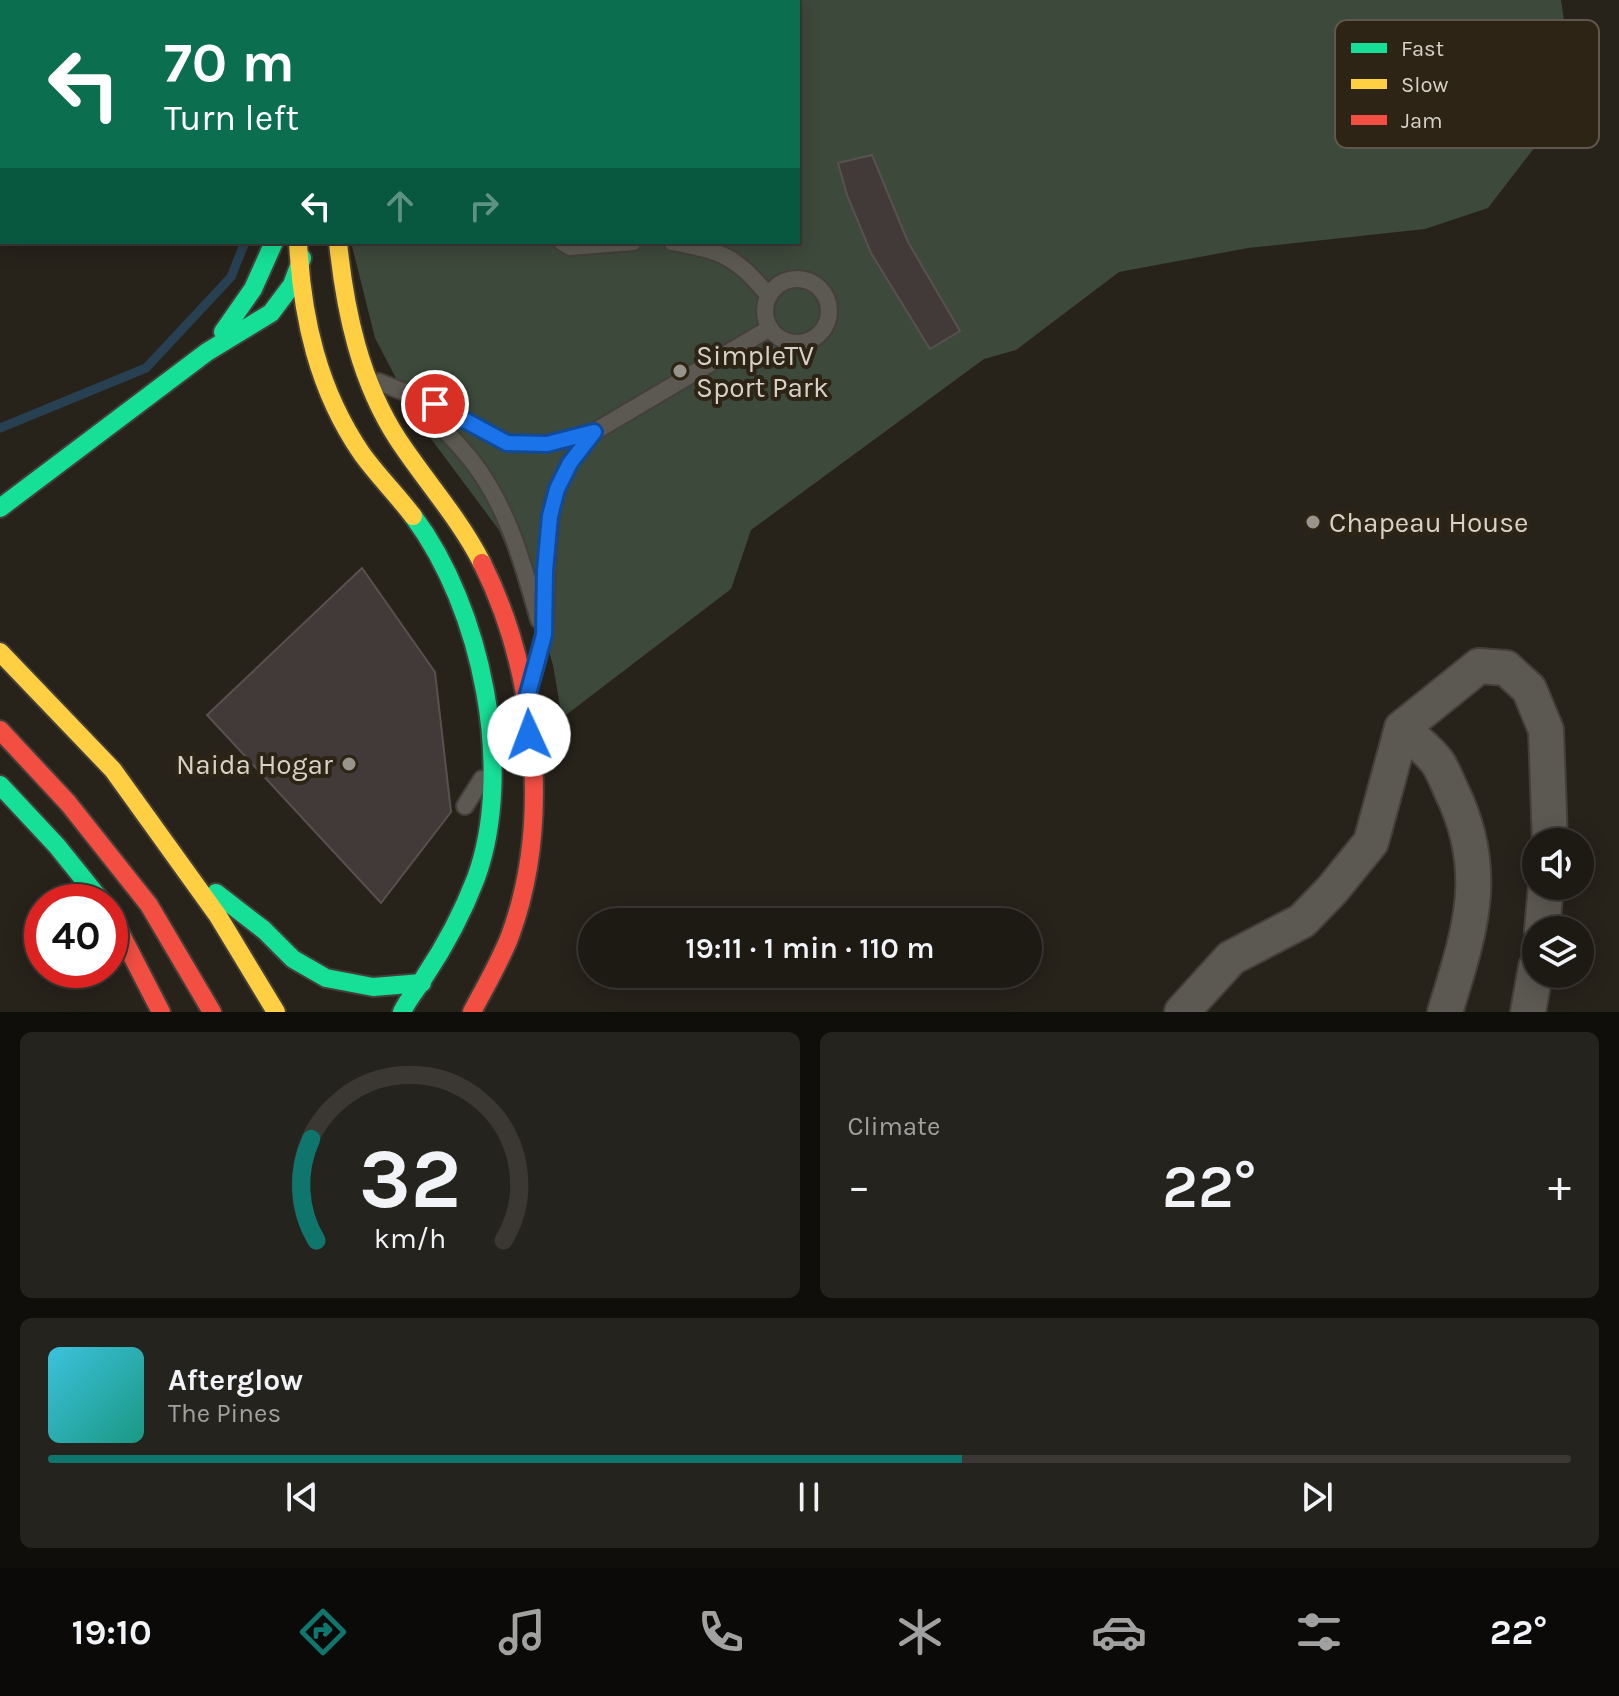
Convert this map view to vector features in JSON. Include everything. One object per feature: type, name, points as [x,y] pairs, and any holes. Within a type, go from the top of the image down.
[{"type":"main road","points":[[207,352],[248,297],[273,244]]},
{"type":"main road","points":[[298,244],[302,304],[323,378],[366,458],[423,530],[461,603],[474,639],[483,682],[495,779],[487,843],[454,931],[422,983],[406,1001],[402,1012]]},
{"type":"main road","points":[[0,508],[207,352],[271,313],[292,285],[307,244]]},
{"type":"main road","points":[[338,244],[348,316],[367,376],[397,438],[464,529],[490,578],[507,620],[526,701],[533,802],[527,867],[510,935],[472,1012]]},
{"type":"main road","points":[[207,352],[265,323],[286,322],[309,330],[367,376]]},
{"type":"main road","points":[[207,352],[255,345]]},
{"type":"main road","points":[[301,358],[323,378]]},
{"type":"main road","points":[[0,652],[113,770],[185,868],[276,1012]]},
{"type":"main road","points":[[0,730],[68,803],[149,905],[212,1012]]},
{"type":"main road","points":[[0,785],[88,884]]},
{"type":"main road","points":[[185,868],[270,937],[298,964],[315,974],[346,985],[374,988],[422,983]]},
{"type":"main road","points":[[128,948],[161,1011]]},
{"type":"main road","points":[[128,967],[161,1011]]},
{"type":"main road","points":[[412,1012],[422,983]]},
{"type":"street","points":[[1182,1012],[1231,958],[1302,921],[1332,890],[1371,842],[1402,728],[1479,666],[1506,668],[1529,689],[1546,730],[1550,828]]},
{"type":"street","points":[[1402,728],[1437,761],[1460,809],[1471,842],[1475,875],[1468,940],[1445,1012]]},
{"type":"street","points":[[1528,1012],[1532,988]]},
{"type":"lane","points":[[565,244],[570,247],[608,244]]},
{"type":"lane","points":[[682,244],[719,251],[749,272],[769,296]]},
{"type":"lane","points":[[807,280],[824,293],[829,315],[820,334],[811,340],[800,343],[779,337],[770,328],[766,306],[769,296],[785,282],[807,280]]},
{"type":"lane","points":[[367,376],[435,404],[507,443],[547,444],[594,432],[770,328]]},
{"type":"lane","points":[[412,395],[472,461],[500,506],[517,543],[544,635]]},
{"type":"lane","points":[[526,701],[544,635],[550,516],[557,489],[570,463],[594,432]]},
{"type":"lane","points":[[465,806],[493,761]]},
{"type":"green space","name":"SimpleTV Sport Park","points":[[800,0],[1561,0],[1564,20],[1335,20],[1335,148],[1534,148],[1488,208],[1425,229],[1248,248],[1119,272],[1016,350],[984,359],[751,530],[731,589],[562,718],[553,665],[544,635],[499,530],[420,424],[375,338],[352,244],[800,244]]},
{"type":"building","points":[[872,155],[908,242],[960,331],[930,349],[871,253],[847,195],[838,163]]},
{"type":"building","name":"Naida Hogar","points":[[362,568],[435,672],[451,812],[381,903],[207,715]]},
{"type":"waterway","points":[[0,428],[146,368],[231,277],[244,244]]},
{"type":"traffic: fast","points":[[223,332],[253,289],[273,244]]},
{"type":"traffic: fast","points":[[0,508],[207,352],[271,313],[292,285],[302,258]]},
{"type":"traffic: fast","points":[[402,1012],[446,941],[471,891],[487,835],[492,789],[491,740],[485,691],[474,642],[437,554],[413,516]]},
{"type":"traffic: fast","points":[[0,785],[88,884]]},
{"type":"traffic: fast","points":[[216,893],[264,930],[293,959],[326,978],[373,987],[422,983]]},
{"type":"traffic: slow","points":[[298,244],[308,326],[323,379],[362,454],[413,516]]},
{"type":"traffic: slow","points":[[338,244],[350,320],[374,395],[399,441],[453,516],[482,563]]},
{"type":"traffic: slow","points":[[0,652],[113,770],[218,916],[276,1012]]},
{"type":"traffic: jam","points":[[472,1012],[506,946],[523,892],[531,845],[534,796],[526,698],[515,651],[482,563]]},
{"type":"traffic: jam","points":[[0,730],[68,803],[149,905],[212,1012]]},
{"type":"traffic: jam","points":[[128,948],[161,1012]]},
{"type":"place","name":"SimpleTV Sport Park","points":[[680,371]]},
{"type":"place","name":"Chapeau House","points":[[1313,522]]},
{"type":"place","name":"Naida Hogar","points":[[349,764]]},
{"type":"route","points":[[435,404],[507,443],[529,446],[547,444],[594,432],[570,463],[557,489],[550,516],[544,635],[526,701],[529,735]]}]
